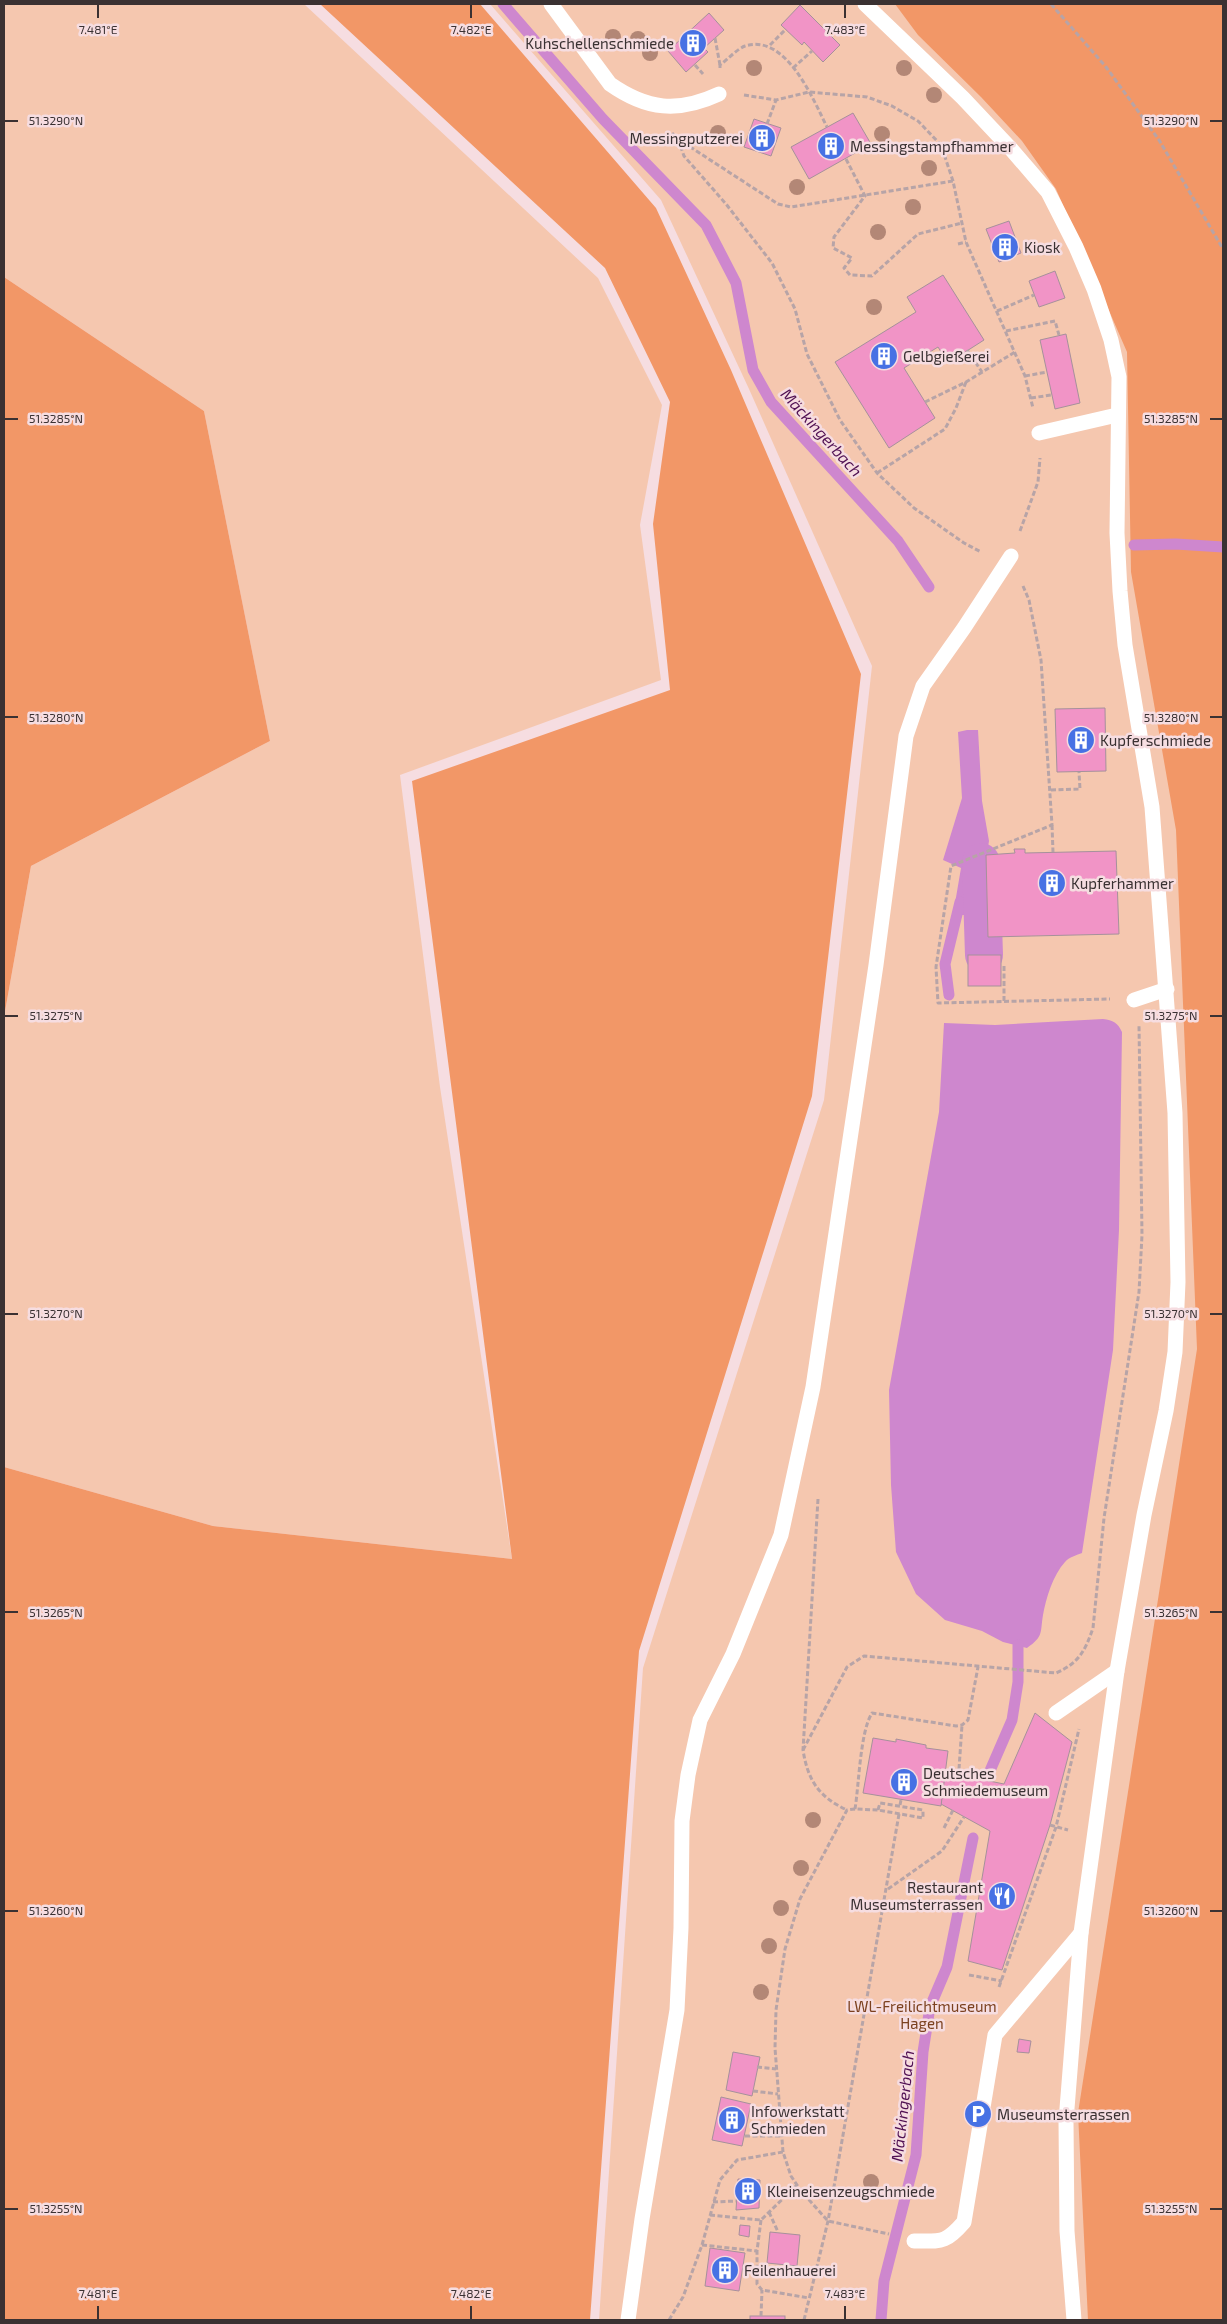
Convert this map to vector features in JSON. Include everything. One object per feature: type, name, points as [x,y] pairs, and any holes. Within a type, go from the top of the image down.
[{"type":"lane","points":[[551,4],[610,84],[647,104],[678,107],[701,102],[718,94]]},
{"type":"lane","points":[[865,4],[963,98],[1048,192],[1076,247],[1094,289],[1111,340],[1119,377],[1117,415],[1117,533],[1120,591],[1125,645],[1152,807],[1175,1113],[1178,1282],[1175,1352],[1166,1411],[1144,1514],[1117,1671],[1081,1933],[1066,2121],[1067,2230],[1074,2320]]},
{"type":"lane","points":[[1038,433],[1117,415]]},
{"type":"lane","points":[[628,2320],[642,2219],[677,2010],[681,1928],[682,1821],[688,1775],[700,1720],[733,1654],[781,1535],[813,1387],[876,965],[906,736],[923,686],[1011,556]]},
{"type":"lane","points":[[1134,1000],[1167,989]]},
{"type":"lane","points":[[1056,1713],[1117,1671]]},
{"type":"lane","points":[[914,2241],[942,2241],[955,2233],[964,2222],[995,2035],[1081,1933]]},
{"type":"path","points":[[1051,4],[1106,67],[1159,140],[1223,249]]},
{"type":"path","points":[[770,46],[786,29]]},
{"type":"path","points":[[715,38],[720,65],[718,94],[776,100],[809,92],[867,97],[892,106],[918,121],[941,145],[953,181],[966,242],[1025,376],[1042,448],[1038,482],[1011,556],[1029,600],[1041,660],[1054,852]]},
{"type":"path","points":[[720,65],[745,46],[770,46],[783,56],[809,92],[826,127]]},
{"type":"path","points":[[792,68],[812,51]]},
{"type":"path","points":[[768,124],[776,100]]},
{"type":"path","points":[[647,104],[654,115],[678,139],[778,204],[791,206],[953,181]]},
{"type":"path","points":[[678,139],[684,156],[726,204],[772,263],[795,309],[807,354],[840,420],[877,473],[914,508],[964,543]]},
{"type":"path","points":[[846,159],[865,196]]},
{"type":"path","points":[[865,196],[834,237],[833,248],[852,258],[844,268],[850,275],[872,276],[918,234],[962,223]]},
{"type":"path","points":[[958,244],[966,242]]},
{"type":"path","points":[[997,311],[1034,295]]},
{"type":"path","points":[[1006,331],[1055,321],[1059,336]]},
{"type":"path","points":[[968,350],[982,372]]},
{"type":"path","points":[[925,402],[966,382],[1015,352]]},
{"type":"path","points":[[1025,376],[1047,372]]},
{"type":"path","points":[[877,473],[945,429],[966,382]]},
{"type":"path","points":[[1031,398],[1051,394]]},
{"type":"path","points":[[1051,790],[1080,789],[1079,772]]},
{"type":"path","points":[[803,1750],[847,1667],[864,1656],[1056,1673],[1071,1666],[1087,1645],[1093,1628],[1104,1518],[1140,1292],[1142,1235],[1139,1010],[1134,1000],[938,1002],[936,967],[951,866],[1052,825]]},
{"type":"path","points":[[1004,966],[1004,1001]]},
{"type":"path","points":[[818,1496],[803,1750],[809,1778],[831,1803],[848,1810],[878,1810],[923,1818],[923,1810],[900,1805],[880,1803],[878,1810]]},
{"type":"path","points":[[855,1809],[868,1719],[872,1713],[956,1726],[962,1725],[968,1720],[978,1667]]},
{"type":"path","points":[[997,1994],[1056,1827],[1075,1753],[1086,1691]]},
{"type":"path","points":[[959,1769],[962,1725]]},
{"type":"path","points":[[900,1805],[901,1800]]},
{"type":"path","points":[[848,1810],[800,1899],[785,1949],[776,2010],[776,2069],[783,2152],[791,2176],[828,2221],[876,2230]]},
{"type":"path","points":[[944,1828],[952,1810]]},
{"type":"path","points":[[804,2320],[828,2221],[900,1814]]},
{"type":"path","points":[[888,1889],[942,1851],[964,1817]]},
{"type":"path","points":[[969,1974],[1002,1980]]},
{"type":"path","points":[[757,2067],[776,2069]]},
{"type":"path","points":[[752,2091],[778,2094]]},
{"type":"path","points":[[745,2136],[782,2136]]},
{"type":"path","points":[[669,2320],[683,2297],[702,2246],[720,2180],[737,2160],[783,2152]]},
{"type":"path","points":[[797,2185],[761,2220],[757,2251],[757,2284],[762,2290],[809,2298]]},
{"type":"path","points":[[713,2202],[736,2201]]},
{"type":"path","points":[[769,2212],[778,2232]]},
{"type":"path","points":[[710,2215],[761,2220]]},
{"type":"path","points":[[702,2246],[757,2251]]},
{"type":"path","points":[[761,2316],[762,2290]]},
{"type":"green space","points":[[4,4],[304,4],[598,278],[662,405],[640,525],[661,680],[400,775],[440,1087],[512,1559],[213,1526],[4,1467],[4,1017],[31,866],[270,741],[204,411],[4,277]]},
{"type":"green space","name":"LWL-Freilichtmuseum Hagen","points":[[490,4],[1034,4],[1223,274],[1223,2320],[599,2320],[643,1668],[824,1100],[872,666],[749,389],[661,200]]},
{"type":"shaded area","points":[[320,4],[480,4],[656,208],[731,370],[861,674],[812,1096],[639,1651],[590,2320],[4,2320],[4,1467],[213,1526],[512,1559],[412,781],[670,690],[653,524],[670,402],[605,268]]},
{"type":"shaded area","points":[[895,4],[1223,4],[1223,2320],[1088,2320],[1078,2113],[1197,1349],[1176,830],[1131,572],[1127,352],[1056,189],[1022,141],[981,97],[918,35]]},
{"type":"shaded area","points":[[4,277],[204,411],[270,741],[31,866],[4,1017]]},
{"type":"shaded area","points":[[978,730],[982,801],[989,841],[986,859],[973,865],[973,915],[953,915],[961,868],[943,860],[962,798],[958,732]]},
{"type":"shaded area","points":[[1103,1019],[1115,1022],[1122,1032],[1119,1230],[1113,1350],[1082,1553],[1067,1560],[1057,1573],[1046,1601],[1039,1637],[1027,1648],[1003,1642],[982,1631],[945,1620],[916,1594],[896,1552],[891,1485],[889,1390],[939,1112],[944,1023],[995,1025]]},
{"type":"building","points":[[800,5],[840,45],[823,62],[804,42],[802,45],[781,25]]},
{"type":"building","name":"Kuhschellenschmiede","points":[[709,13],[724,30],[704,48],[708,52],[686,72],[668,51]]},
{"type":"building","name":"Messingstampfhammer","points":[[853,113],[871,144],[809,179],[791,147]]},
{"type":"building","name":"Messingputzerei","points":[[754,119],[781,128],[771,156],[744,147]]},
{"type":"building","name":"Kiosk","points":[[1009,221],[1021,253],[999,262],[986,229]]},
{"type":"building","points":[[1055,271],[1065,298],[1039,307],[1029,281]]},
{"type":"building","name":"Gelbgießerei","points":[[943,275],[984,340],[948,363],[938,347],[904,368],[935,418],[889,448],[835,362],[916,312],[907,297]]},
{"type":"building","points":[[1066,334],[1080,403],[1055,409],[1040,340]]},
{"type":"building","name":"Kupferschmiede","points":[[1105,708],[1106,771],[1057,772],[1055,709]]},
{"type":"building","name":"Kupferhammer","points":[[1014,849],[1025,849],[1025,853],[1116,851],[1119,934],[988,937],[986,855],[1015,853]]},
{"type":"building","points":[[968,955],[1001,955],[1001,986],[968,986]]},
{"type":"building","name":"Restaurant Museumsterrassen","points":[[1035,1713],[1072,1742],[1050,1825],[1002,1970],[968,1961],[990,1831],[941,1804],[945,1772],[1004,1784]]},
{"type":"building","name":"Deutsches Schmiedemuseum","points":[[873,1738],[896,1742],[896,1739],[926,1745],[926,1748],[948,1751],[941,1806],[863,1793]]},
{"type":"building","points":[[1019,2039],[1031,2041],[1029,2053],[1017,2052]]},
{"type":"building","points":[[733,2052],[760,2057],[752,2096],[726,2090]]},
{"type":"building","name":"Infowerkstatt Schmieden","points":[[721,2097],[751,2104],[742,2146],[712,2140]]},
{"type":"building","name":"Kleineisenzeugschmiede","points":[[738,2179],[760,2180],[759,2208],[736,2210]]},
{"type":"building","points":[[740,2225],[750,2226],[749,2237],[739,2235]]},
{"type":"building","points":[[770,2232],[800,2235],[797,2266],[767,2263]]},
{"type":"building","name":"Feilenhauerei","points":[[710,2248],[745,2253],[739,2291],[705,2286]]},
{"type":"building","points":[[750,2316],[785,2316],[785,2320],[750,2320]]},
{"type":"waterway","name":"Mäckingerbach","points":[[503,4],[603,119],[706,225],[736,283],[753,370],[771,402],[898,541],[929,587]]},
{"type":"waterway","points":[[1134,545],[1176,544],[1223,547]]},
{"type":"waterway","points":[[981,862],[984,955]]},
{"type":"waterway","name":"Mäckingerbach","points":[[949,995],[945,964],[960,902]]},
{"type":"waterway","name":"Mäckingerbach","points":[[986,1780],[1012,1720],[1018,1682],[1018,1645]]},
{"type":"waterway","name":"Mäckingerbach","points":[[881,2320],[884,2281],[916,2155],[923,2052],[930,2007],[947,1967],[973,1838]]},
{"type":"place","name":"Kuhschellenschmiede","points":[[693,43]]},
{"type":"place","name":"Messingputzerei","points":[[762,138]]},
{"type":"place","name":"Messingstampfhammer","points":[[831,146]]},
{"type":"place","name":"Kiosk","points":[[1005,247]]},
{"type":"place","name":"Gelbgießerei","points":[[884,356]]},
{"type":"place","name":"Kupferschmiede","points":[[1081,740]]},
{"type":"place","name":"Kupferhammer","points":[[1052,883]]},
{"type":"place","name":"Deutsches Schmiedemuseum","points":[[904,1782]]},
{"type":"place","name":"Restaurant Museumsterrassen","points":[[1002,1896]]},
{"type":"place","name":"Museumsterrassen","points":[[978,2114]]},
{"type":"place","name":"Infowerkstatt Schmieden","points":[[732,2120]]},
{"type":"place","name":"Kleineisenzeugschmiede","points":[[748,2191]]},
{"type":"place","name":"Feilenhauerei","points":[[725,2270]]}]
